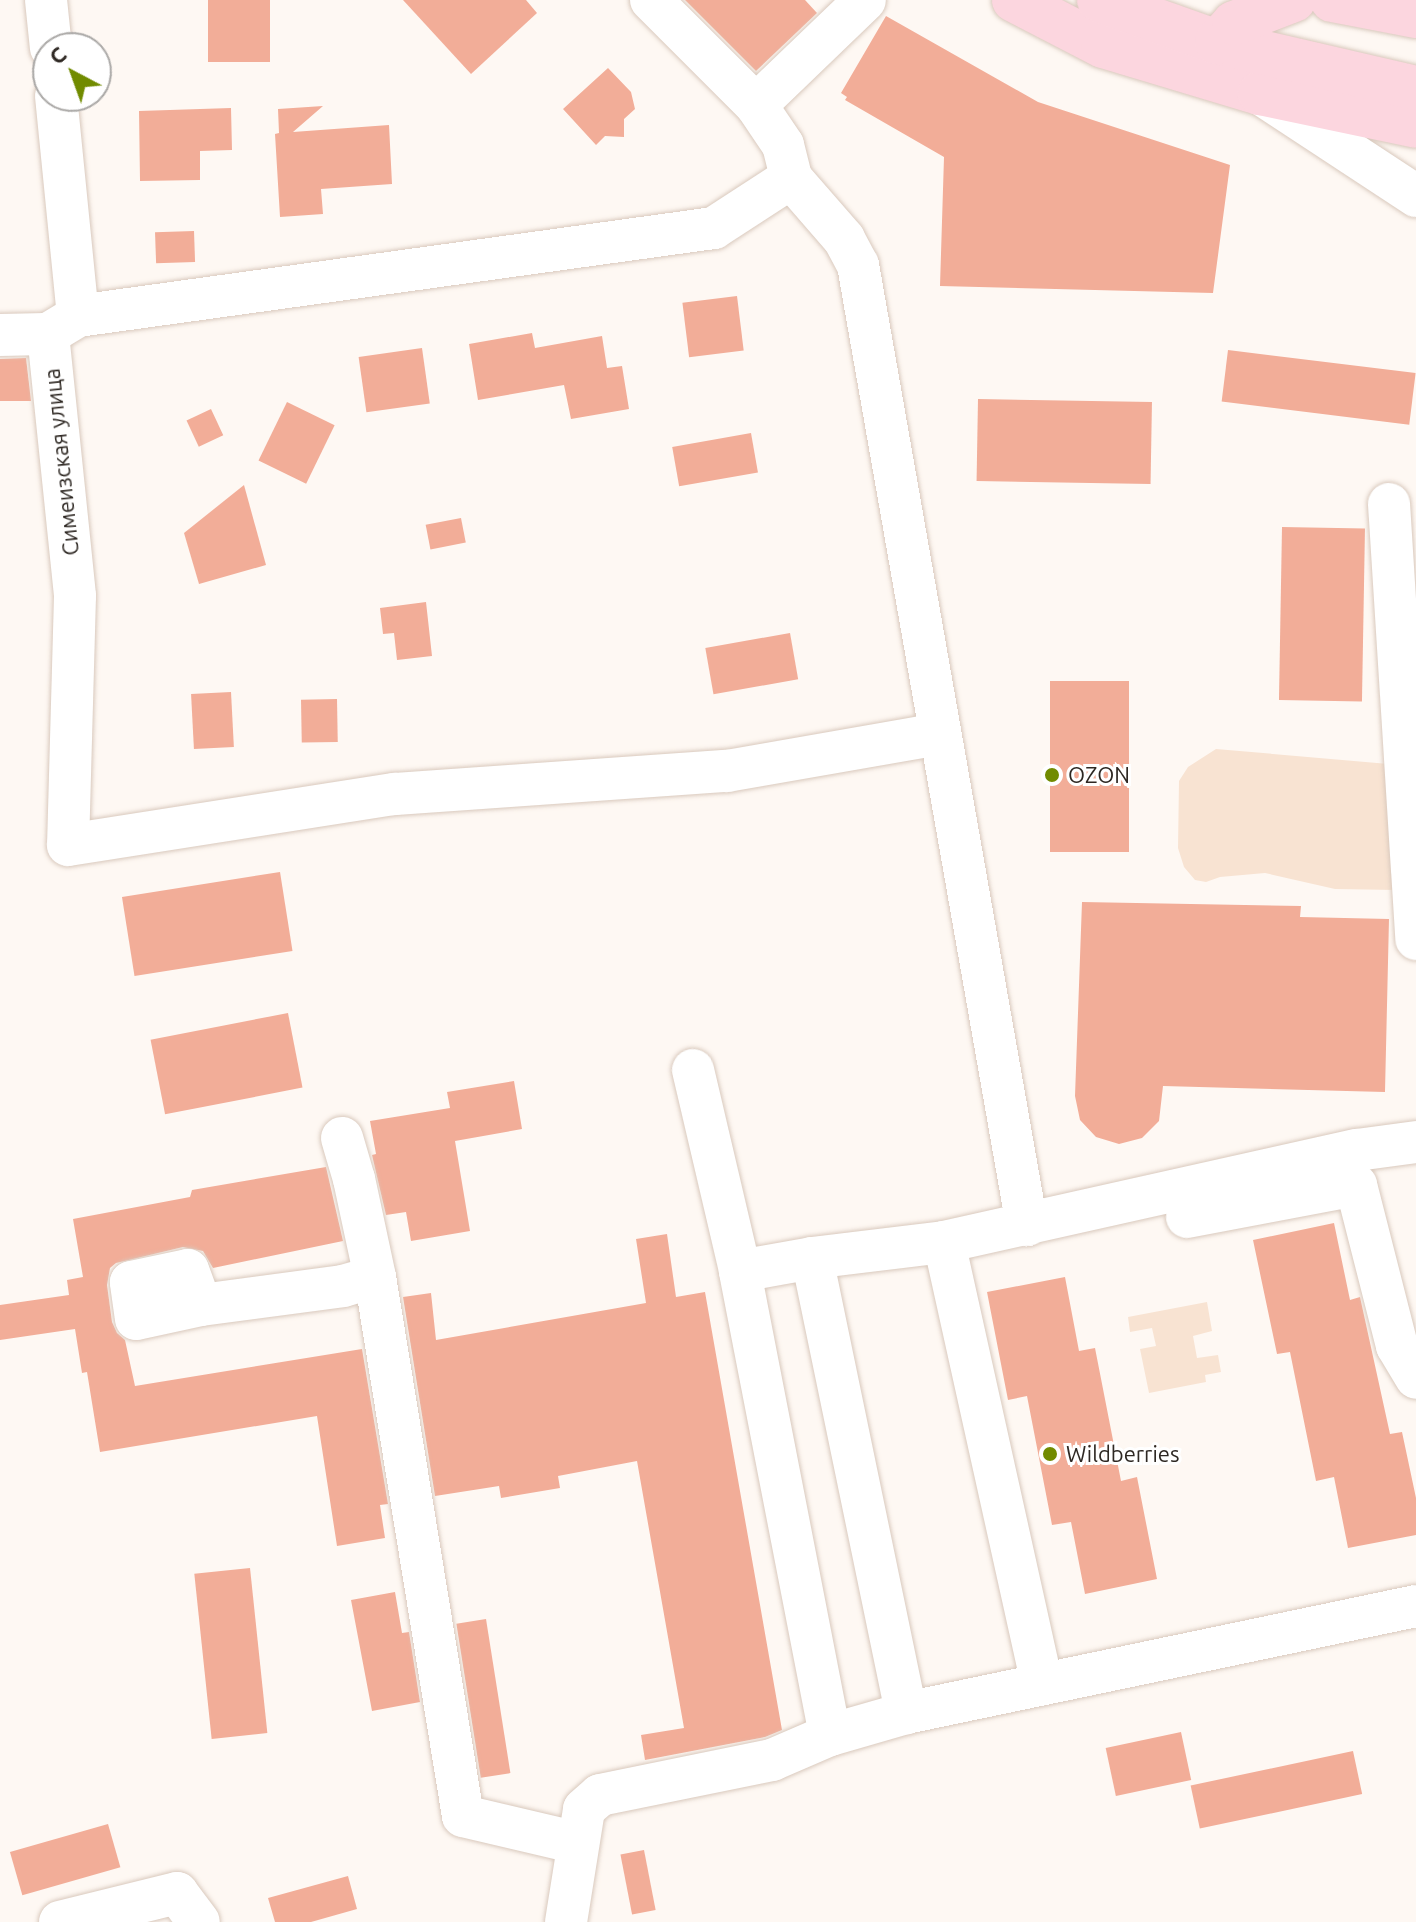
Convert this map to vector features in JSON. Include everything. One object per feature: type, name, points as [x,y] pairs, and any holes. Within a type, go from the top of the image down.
[{"type":"main road","points":[[1014,0],[1103,46],[1260,93],[1416,126]]},
{"type":"main road","points":[[1099,0],[1217,42],[1416,88]]},
{"type":"main road","points":[[1332,0],[1416,16]]},
{"type":"main road","points":[[1217,42],[1234,23],[1274,3]]},
{"type":"street","points":[[46,0],[49,32]]},
{"type":"street","points":[[651,0],[756,105],[783,145],[791,178],[844,239],[858,265],[1027,1225]]},
{"type":"street","points":[[756,105],[865,0]]},
{"type":"street","points":[[1260,93],[1406,190],[1416,226]]},
{"type":"street","name":"Симеизская улица","points":[[56,112],[75,596],[68,845],[395,794],[727,771],[940,734]]},
{"type":"street","points":[[0,335],[714,228],[791,178]]},
{"type":"street","points":[[1389,504],[1416,939]]},
{"type":"street","points":[[693,1070],[740,1271],[830,1735]]},
{"type":"street","points":[[342,1138],[375,1277],[463,1816],[578,1843]]},
{"type":"street","points":[[740,1271],[812,1258],[944,1242],[1357,1150],[1416,1142]]},
{"type":"street","points":[[1118,1230],[1356,1185],[1397,1346],[1416,1378]]},
{"type":"street","points":[[944,1242],[1042,1684]]},
{"type":"street","points":[[812,1258],[906,1713]]},
{"type":"street","points":[[201,1305],[343,1286],[375,1277]]},
{"type":"street","points":[[566,1922],[584,1809],[600,1795],[772,1760],[830,1735],[906,1713],[1416,1606]]},
{"type":"street","points":[[60,1922],[177,1893],[199,1922]]},
{"type":"shaded area","points":[[1216,749],[1400,765],[1396,890],[1335,889],[1265,873],[1220,877],[1206,882],[1195,880],[1184,867],[1178,848],[1179,781],[1188,767]]},
{"type":"shaded area","points":[[1207,1302],[1212,1331],[1193,1336],[1197,1358],[1218,1355],[1221,1372],[1205,1375],[1206,1382],[1149,1393],[1140,1349],[1156,1346],[1152,1328],[1130,1332],[1128,1317]]},
{"type":"building","points":[[208,0],[270,0],[270,62],[208,62]]},
{"type":"building","points":[[403,0],[526,0],[537,13],[471,74]]},
{"type":"building","points":[[685,0],[805,0],[817,13],[756,71]]},
{"type":"building","points":[[886,16],[1038,102],[1230,165],[1213,293],[940,286],[944,157],[845,100],[847,97],[841,93]]},
{"type":"building","points":[[608,68],[631,92],[635,109],[624,119],[624,137],[605,136],[596,145],[563,109]]},
{"type":"building","points":[[323,106],[293,132],[389,125],[392,184],[321,189],[323,214],[280,217],[275,134],[279,133],[278,109]]},
{"type":"building","points":[[231,108],[232,150],[200,151],[200,180],[140,181],[139,111]]},
{"type":"building","points":[[194,231],[195,262],[156,263],[155,232]]},
{"type":"building","points":[[737,296],[744,351],[689,357],[682,303]]},
{"type":"building","points":[[532,333],[535,348],[602,336],[607,368],[622,366],[629,409],[571,419],[564,385],[478,400],[469,344]]},
{"type":"building","points":[[422,348],[430,403],[366,412],[359,357]]},
{"type":"building","points":[[1228,350],[1416,373],[1409,425],[1222,402]]},
{"type":"building","points":[[26,358],[31,401],[0,401],[0,359]]},
{"type":"building","points":[[978,399],[1152,402],[1151,484],[977,481]]},
{"type":"building","points":[[287,402],[335,425],[306,484],[259,460]]},
{"type":"building","points":[[211,409],[223,435],[199,447],[187,420]]},
{"type":"building","points":[[751,433],[758,472],[679,486],[672,447]]},
{"type":"building","points":[[244,485],[266,565],[199,584],[184,533]]},
{"type":"building","points":[[461,518],[466,543],[430,549],[426,525]]},
{"type":"building","points":[[1282,527],[1365,528],[1362,701],[1279,700]]},
{"type":"building","points":[[426,602],[432,656],[397,660],[394,633],[383,634],[380,608]]},
{"type":"building","points":[[790,633],[798,679],[713,694],[705,648]]},
{"type":"building","points":[[1050,681],[1129,681],[1129,852],[1050,852]]},
{"type":"building","points":[[231,692],[234,747],[194,749],[191,694]]},
{"type":"building","points":[[337,699],[338,742],[302,743],[301,700]]},
{"type":"building","points":[[280,872],[293,951],[134,976],[122,897]]},
{"type":"building","points":[[1082,902],[1301,906],[1300,917],[1389,919],[1385,1092],[1163,1086],[1159,1121],[1142,1138],[1119,1144],[1096,1137],[1080,1120],[1075,1096]]},
{"type":"building","points":[[288,1013],[303,1088],[165,1114],[151,1040]]},
{"type":"building","points":[[514,1081],[522,1129],[455,1141],[470,1231],[411,1241],[406,1212],[386,1215],[372,1155],[376,1154],[370,1121],[450,1108],[447,1092]]},
{"type":"building","points":[[326,1167],[343,1241],[213,1268],[203,1251],[183,1247],[116,1263],[110,1268],[107,1285],[112,1322],[125,1340],[135,1386],[362,1349],[388,1504],[380,1505],[385,1538],[337,1546],[317,1416],[100,1452],[87,1372],[82,1373],[75,1329],[0,1340],[0,1305],[69,1295],[67,1280],[83,1277],[73,1219],[190,1197],[192,1190]]},
{"type":"building","points":[[1334,1223],[1350,1300],[1360,1297],[1390,1434],[1402,1432],[1416,1498],[1416,1535],[1348,1548],[1334,1477],[1316,1481],[1290,1352],[1277,1354],[1253,1240]]},
{"type":"building","points":[[667,1234],[676,1297],[705,1292],[782,1730],[765,1737],[645,1760],[641,1735],[684,1728],[637,1461],[558,1476],[560,1488],[501,1498],[499,1486],[435,1496],[403,1297],[431,1293],[436,1340],[646,1303],[636,1239]]},
{"type":"building","points":[[1065,1277],[1079,1351],[1095,1348],[1121,1481],[1137,1477],[1157,1579],[1085,1594],[1071,1522],[1052,1525],[1027,1396],[1008,1400],[987,1292]]},
{"type":"building","points":[[250,1568],[267,1733],[212,1739],[194,1574]]},
{"type":"building","points":[[395,1592],[402,1633],[409,1632],[420,1702],[372,1711],[351,1600]]},
{"type":"building","points":[[486,1619],[510,1773],[481,1778],[456,1624]]},
{"type":"building","points":[[1181,1732],[1191,1780],[1116,1796],[1106,1748]]},
{"type":"building","points":[[1353,1751],[1362,1794],[1200,1829],[1191,1786]]},
{"type":"building","points":[[108,1824],[120,1867],[22,1895],[10,1852]]},
{"type":"building","points":[[644,1850],[656,1910],[632,1914],[620,1855]]},
{"type":"building","points":[[348,1876],[357,1909],[311,1922],[275,1922],[268,1898]]},
{"type":"place","name":"OZON","points":[[1052,775]]},
{"type":"place","name":"Wildberries","points":[[1050,1454]]}]
